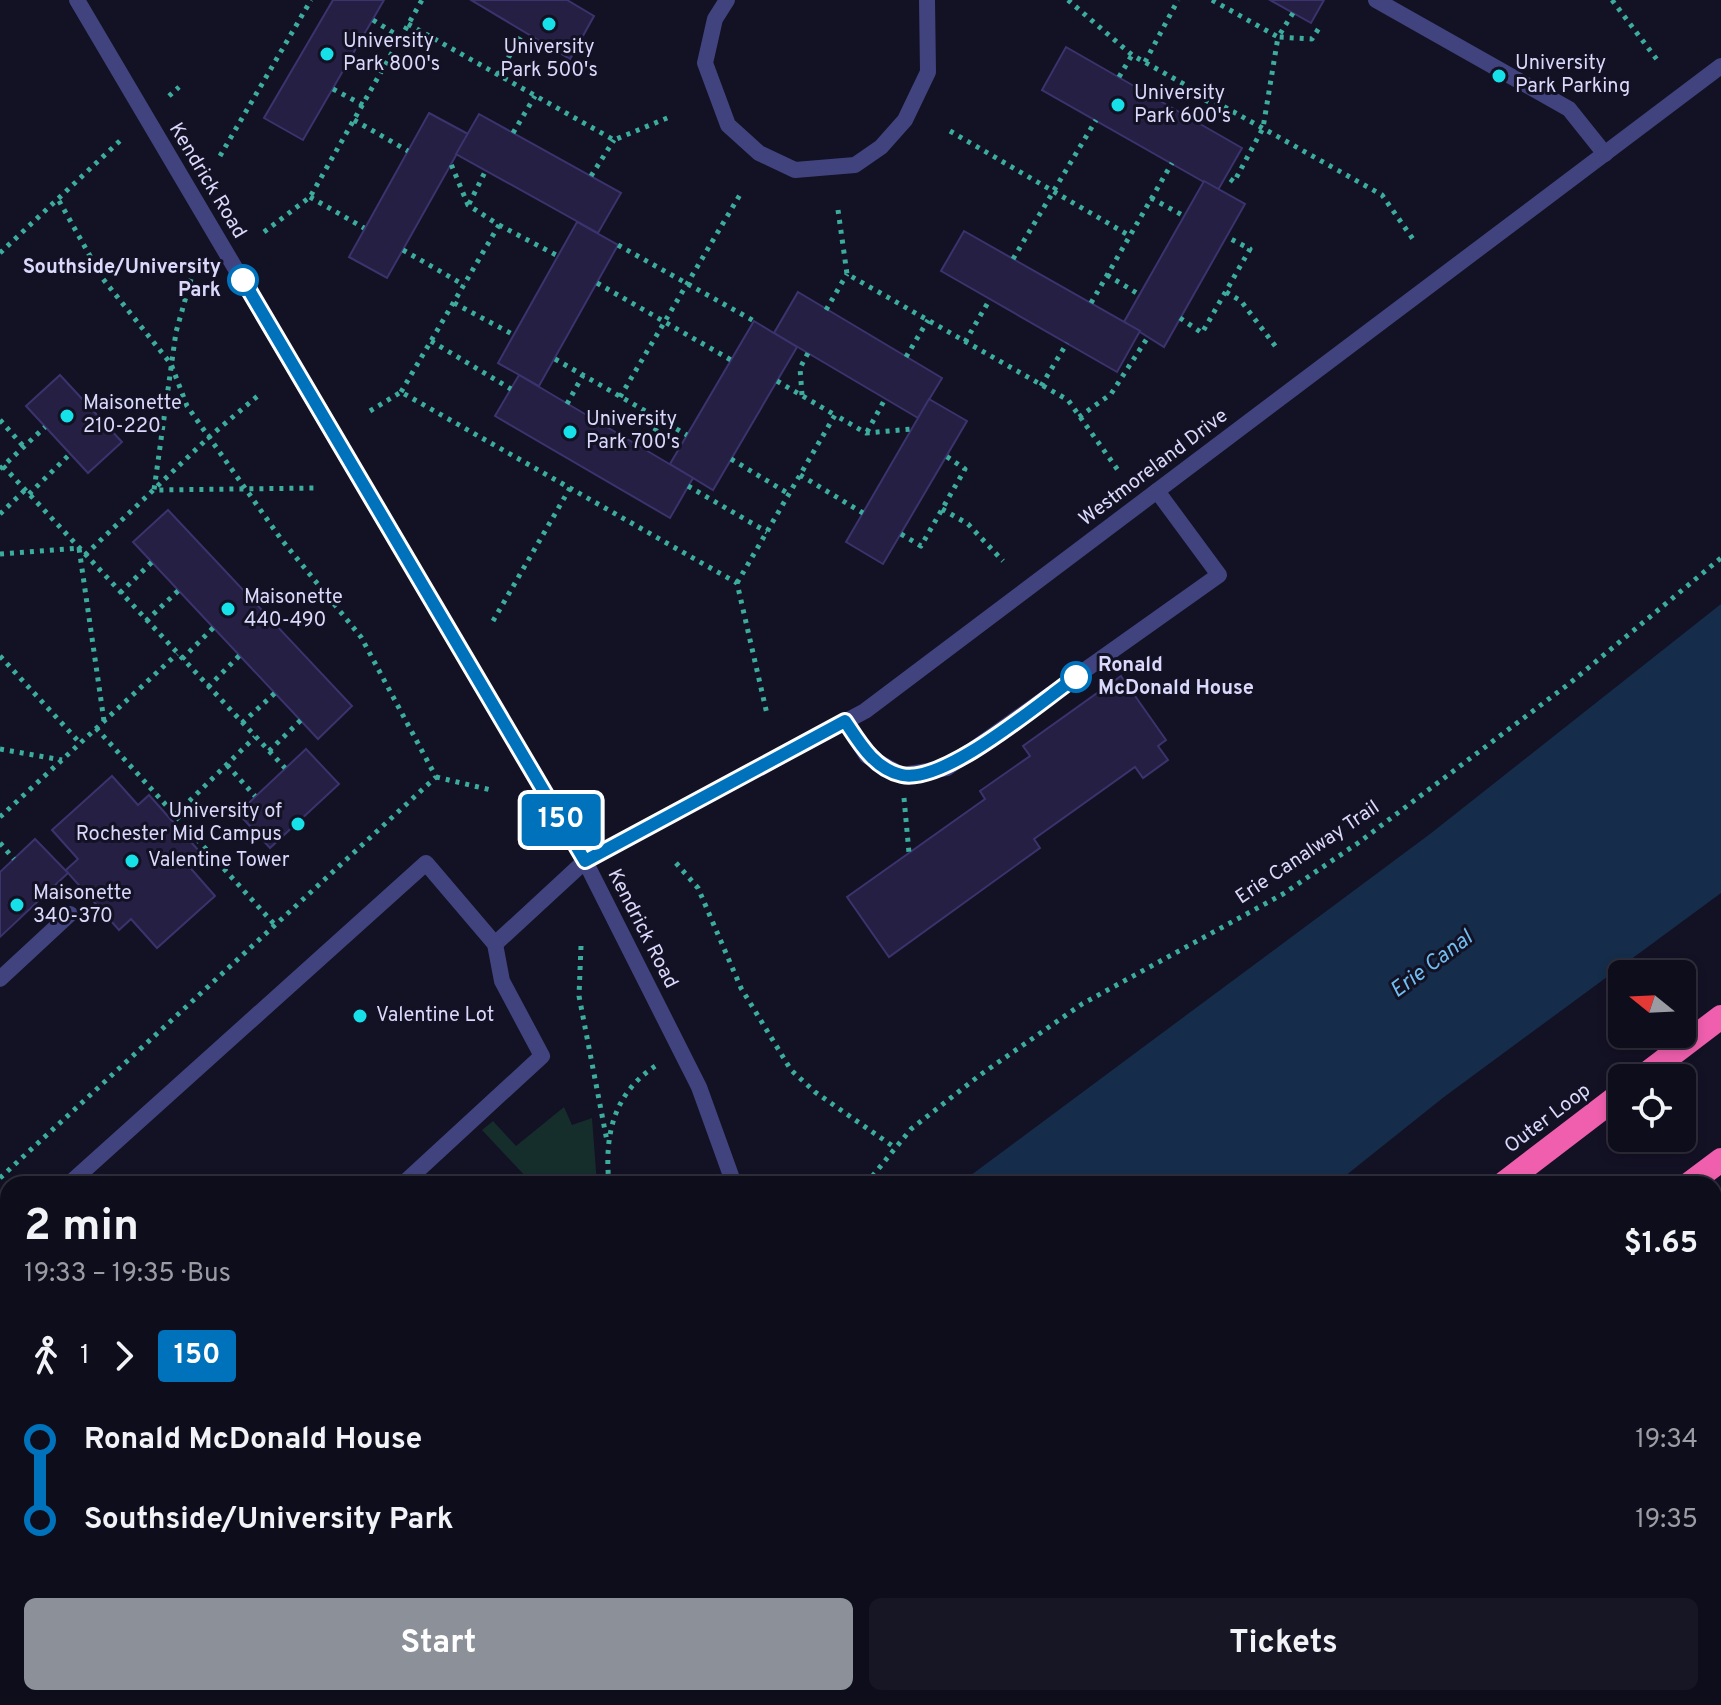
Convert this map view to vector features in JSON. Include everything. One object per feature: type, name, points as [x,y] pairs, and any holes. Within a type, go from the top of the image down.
[{"type":"highway","points":[[1659,1064],[1721,1017]]},
{"type":"highway","name":"Outer Loop","points":[[1513,1176],[1608,1104]]},
{"type":"highway","points":[[1700,1176],[1721,1160]]},
{"type":"street","name":"Kendrick Road","points":[[77,0],[585,861],[682,1052],[708,1108],[731,1176]]},
{"type":"street","points":[[727,0],[715,19],[705,63],[728,125],[759,153],[795,170],[855,165],[881,147],[905,120],[928,72],[927,0]]},
{"type":"street","points":[[1376,0],[1569,109],[1605,154]]},
{"type":"street","name":"Westmoreland Drive","points":[[495,944],[585,861],[865,711],[1721,66]]},
{"type":"street","points":[[845,721],[867,756],[902,775],[947,768],[1219,575],[1157,491]]},
{"type":"street","points":[[78,1176],[426,863],[495,944],[502,981],[542,1056],[412,1176]]},
{"type":"street","points":[[0,979],[70,914]]},
{"type":"path","points":[[220,156],[311,0]]},
{"type":"path","points":[[264,232],[310,197],[422,0]]},
{"type":"path","points":[[1068,0],[1132,55],[1382,195],[1415,242]]},
{"type":"path","points":[[1145,62],[1178,0]]},
{"type":"path","points":[[1212,0],[1278,37],[1312,39],[1319,28]]},
{"type":"path","points":[[1612,0],[1658,61]]},
{"type":"path","points":[[1226,176],[1234,182],[1263,128],[1278,37],[1293,13]]},
{"type":"path","points":[[373,20],[400,37]]},
{"type":"path","points":[[408,24],[614,140]]},
{"type":"path","points":[[498,75],[523,33]]},
{"type":"path","points":[[1119,77],[1132,55]]},
{"type":"path","points":[[169,96],[179,87]]},
{"type":"path","points":[[333,89],[363,105]]},
{"type":"path","points":[[513,133],[535,96]]},
{"type":"path","points":[[1195,120],[1208,98]]},
{"type":"path","points":[[591,176],[614,140],[672,116]]},
{"type":"path","points":[[354,120],[408,151]]},
{"type":"path","points":[[1013,259],[1096,120]]},
{"type":"path","points":[[950,131],[1130,236]]},
{"type":"path","points":[[0,253],[124,137]]},
{"type":"path","points":[[1091,303],[1172,163]]},
{"type":"path","points":[[451,164],[468,205],[558,256]]},
{"type":"path","points":[[468,205],[486,170]]},
{"type":"path","points":[[620,397],[741,193]]},
{"type":"path","points":[[310,197],[364,228]]},
{"type":"path","points":[[1151,198],[1184,216]]},
{"type":"path","points":[[58,199],[103,279],[171,364],[187,406],[307,574],[361,637],[436,777],[491,790]]},
{"type":"path","points":[[826,310],[847,274],[838,210]]},
{"type":"path","points":[[370,411],[401,392],[499,225]]},
{"type":"path","points":[[1180,318],[1202,333],[1226,292],[1250,249],[1227,237]]},
{"type":"path","points":[[618,245],[754,321]]},
{"type":"path","points":[[403,250],[464,285]]},
{"type":"path","points":[[847,274],[1068,400],[1120,473]]},
{"type":"path","points":[[1107,275],[1140,295]]},
{"type":"path","points":[[154,490],[171,364],[191,279]]},
{"type":"path","points":[[597,283],[731,360]]},
{"type":"path","points":[[1226,292],[1241,301],[1276,347]]},
{"type":"path","points":[[965,342],[990,299]]},
{"type":"path","points":[[454,303],[514,335]]},
{"type":"path","points":[[906,357],[928,320]]},
{"type":"path","points":[[1079,417],[1111,394],[1148,337]]},
{"type":"path","points":[[431,341],[511,389]]},
{"type":"path","points":[[1041,386],[1067,343]]},
{"type":"path","points":[[802,396],[800,368],[808,353]]},
{"type":"path","points":[[555,359],[687,435]]},
{"type":"path","points":[[567,404],[583,375]]},
{"type":"path","points":[[777,381],[866,433],[912,429]]},
{"type":"path","points":[[401,392],[737,583]]},
{"type":"path","points":[[85,555],[209,437],[260,394]]},
{"type":"path","points":[[866,433],[885,399]]},
{"type":"path","points":[[767,714],[737,583],[835,415]]},
{"type":"path","points":[[0,420],[24,447]]},
{"type":"path","points":[[645,449],[661,420]]},
{"type":"path","points":[[45,427],[2,468],[285,768]]},
{"type":"path","points":[[0,514],[70,454]]},
{"type":"path","points":[[901,534],[921,546],[965,469],[946,456]]},
{"type":"path","points":[[731,459],[789,494]]},
{"type":"path","points":[[800,475],[863,513]]},
{"type":"path","points":[[688,486],[767,532]]},
{"type":"path","points":[[154,490],[316,488]]},
{"type":"path","points":[[493,621],[570,488]]},
{"type":"path","points":[[942,509],[968,524],[1003,561]]},
{"type":"path","points":[[0,554],[79,548]]},
{"type":"path","points":[[79,548],[104,721]]},
{"type":"path","name":"Erie Canalway Trail","points":[[872,1176],[894,1147],[944,1102],[1082,1004],[1283,894],[1358,843],[1570,683],[1721,558]]},
{"type":"path","points":[[120,593],[152,562]]},
{"type":"path","points":[[146,621],[179,590]]},
{"type":"path","points":[[0,817],[96,728],[214,627]]},
{"type":"path","points":[[208,687],[240,655]]},
{"type":"path","points":[[0,656],[80,743]]},
{"type":"path","points":[[242,723],[275,693]]},
{"type":"path","points":[[269,751],[301,720]]},
{"type":"path","points":[[96,728],[275,925]]},
{"type":"path","points":[[175,815],[255,737]]},
{"type":"path","points":[[0,749],[62,760]]},
{"type":"path","points":[[227,765],[255,796]]},
{"type":"path","points":[[2,1176],[436,777]]},
{"type":"path","points":[[904,789],[909,853]]},
{"type":"path","points":[[0,843],[14,859]]},
{"type":"path","points":[[676,863],[698,888],[741,988],[791,1070],[815,1092],[894,1147]]},
{"type":"path","points":[[581,946],[579,996],[607,1141],[609,1176]]},
{"type":"path","points":[[607,1141],[616,1109],[634,1083],[658,1064],[682,1052]]},
{"type":"green space","points":[[564,1107],[572,1125],[592,1118],[596,1176],[525,1176],[482,1130],[493,1121],[516,1146]]},
{"type":"water","name":"Erie Canal","points":[[1721,604],[1721,893],[1630,960],[1608,960],[1608,976],[1444,1097],[1345,1176],[970,1176],[1430,834]]},
{"type":"building","name":"University Park 800's","points":[[333,0],[384,0],[303,140],[264,118]]},
{"type":"building","name":"University Park 500's","points":[[471,0],[567,0],[594,16],[570,59]]},
{"type":"building","points":[[1270,0],[1324,0],[1311,23]]},
{"type":"building","name":"University Park 600's","points":[[1066,47],[1242,148],[1218,190],[1042,90]]},
{"type":"building","points":[[429,113],[468,134],[387,278],[349,257]]},
{"type":"building","points":[[479,114],[621,193],[598,233],[456,154]]},
{"type":"building","name":"University Park 600's","points":[[1204,181],[1245,204],[1164,347],[1124,322]]},
{"type":"building","name":"University Park 700's","points":[[577,222],[618,245],[539,386],[498,363]]},
{"type":"building","points":[[964,231],[1140,331],[1117,372],[941,271]]},
{"type":"building","points":[[798,292],[942,378],[918,418],[774,333]]},
{"type":"building","name":"University Park 700's","points":[[754,321],[797,347],[713,490],[670,464]]},
{"type":"building","name":"Maisonette 210-220","points":[[60,375],[122,442],[88,473],[26,406]]},
{"type":"building","name":"University Park 700's","points":[[519,375],[693,478],[670,518],[495,416]]},
{"type":"building","points":[[929,399],[967,421],[883,564],[846,542]]},
{"type":"building","name":"Maisonette 440-490","points":[[168,510],[352,706],[318,739],[133,542]]},
{"type":"building","name":"Ronald McDonald House","points":[[1121,676],[1166,740],[1158,746],[1168,760],[1143,778],[1135,767],[1034,839],[1040,848],[889,957],[847,897],[985,799],[980,791],[1030,756],[1023,746]]},
{"type":"building","points":[[306,749],[339,784],[270,848],[238,813]]},
{"type":"building","name":"Valentine Tower","points":[[112,776],[138,805],[149,795],[199,851],[186,863],[215,896],[157,948],[131,919],[119,930],[68,873],[66,870],[78,859],[52,830]]},
{"type":"building","name":"Maisonette 340-370","points":[[35,839],[68,873],[0,937],[0,872]]},
{"type":"bus line","name":"150","points":[[243,280],[585,861],[845,721],[867,756],[902,775],[947,768],[1076,677]]},
{"type":"place","name":"University Park 500's","points":[[549,24]]},
{"type":"place","name":"University Park 800's","points":[[327,54]]},
{"type":"place","name":"University Park Parking","points":[[1499,76]]},
{"type":"place","name":"University Park 600's","points":[[1118,105]]},
{"type":"place","name":"Southside/University Park","points":[[243,280]]},
{"type":"place","name":"Maisonette 210-220","points":[[67,416]]},
{"type":"place","name":"University Park 700's","points":[[570,432]]},
{"type":"place","name":"Maisonette 440-490","points":[[228,609]]},
{"type":"place","name":"Ronald McDonald House","points":[[1076,677]]},
{"type":"place","name":"University of Rochester Mid Campus","points":[[298,824]]},
{"type":"place","name":"Valentine Tower","points":[[132,861]]},
{"type":"place","name":"Maisonette 340-370","points":[[17,905]]},
{"type":"place","name":"Valentine Lot","points":[[360,1016]]}]
